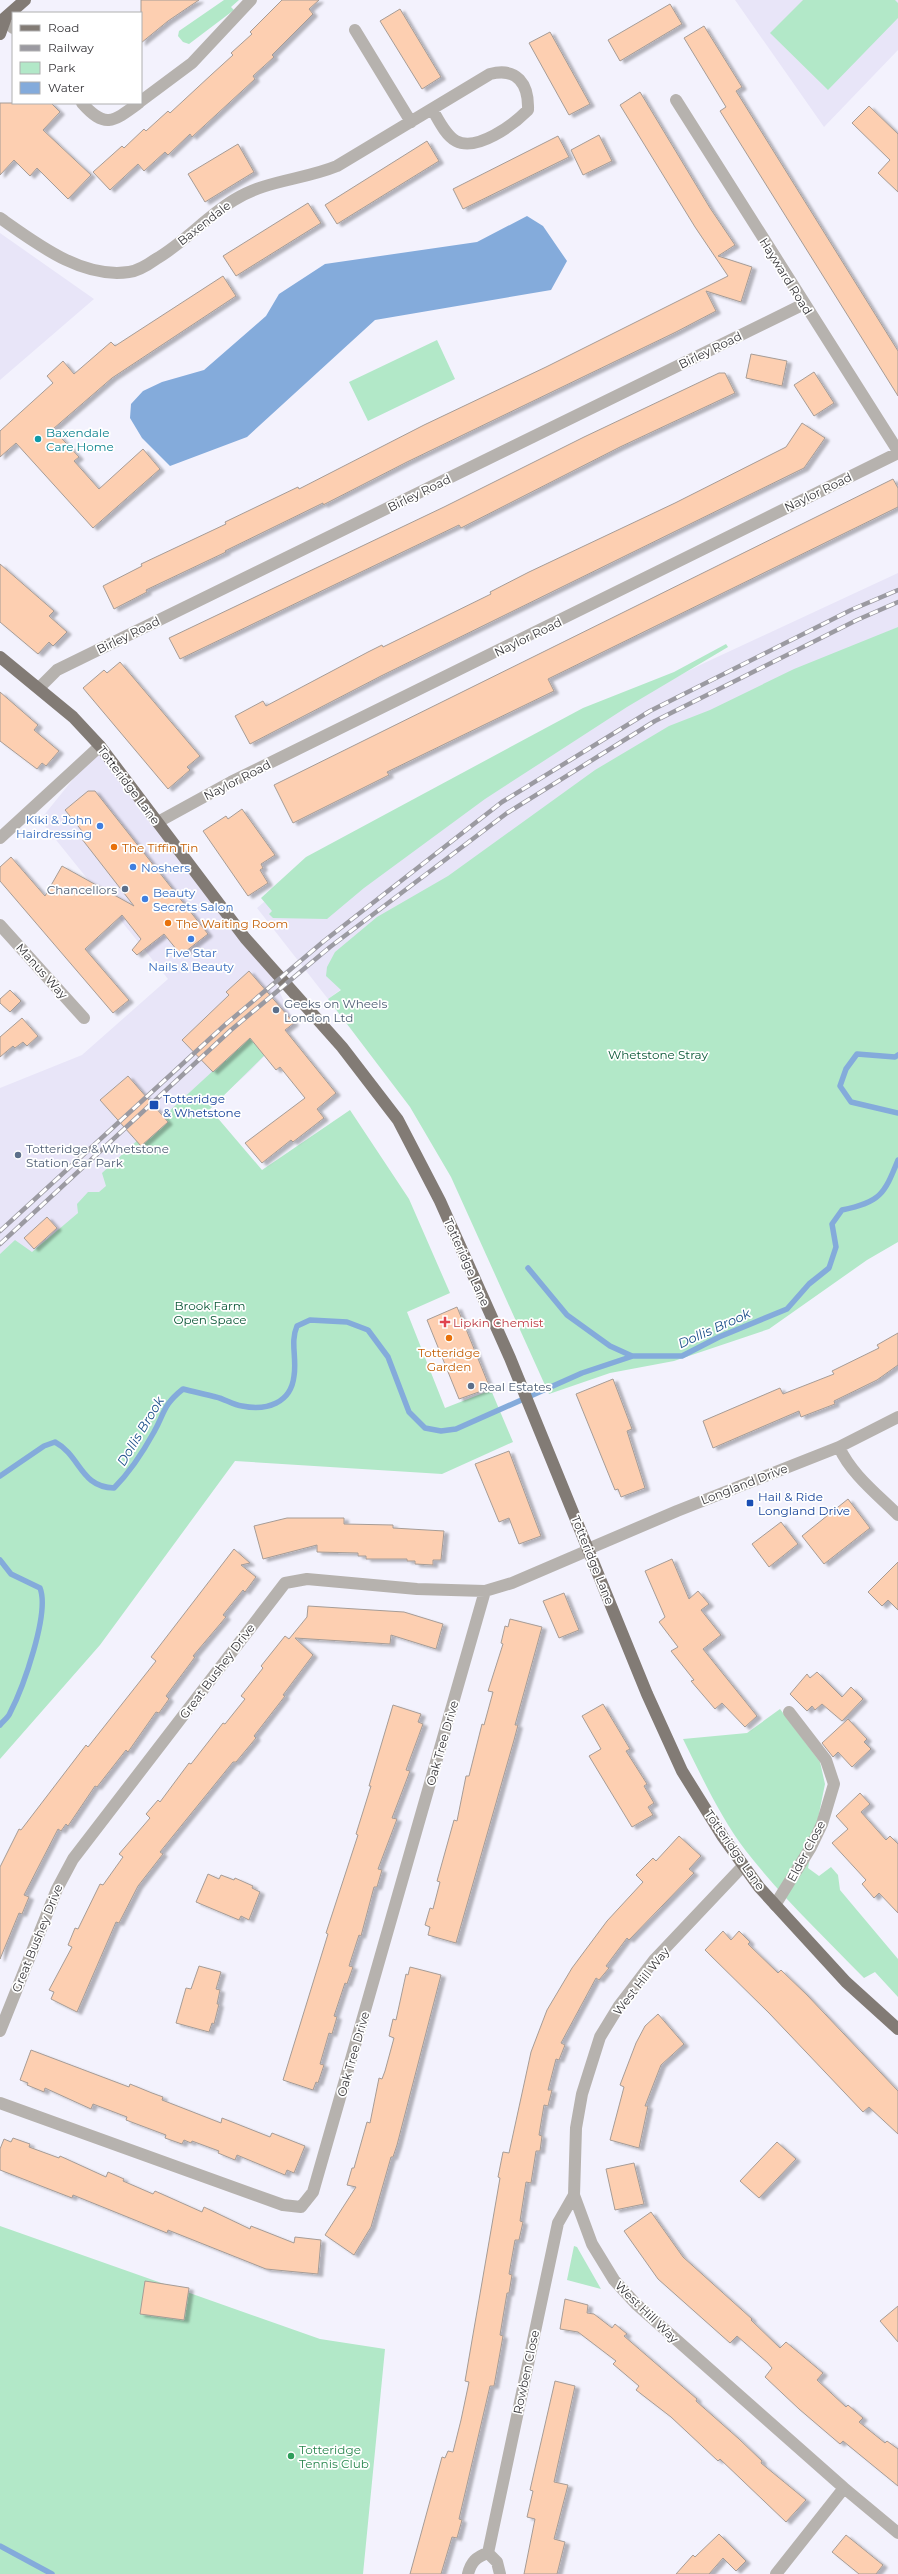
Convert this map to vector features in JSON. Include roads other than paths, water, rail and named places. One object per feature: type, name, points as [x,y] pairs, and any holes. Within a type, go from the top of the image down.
[{"type":"main road","points":[[15,12],[25,0]]},
{"type":"main road","points":[[0,34],[6,23]]},
{"type":"main road","name":"Totteridge Lane","points":[[0,657],[73,717],[100,746],[264,960],[301,1000],[380,1094],[398,1120],[440,1201],[510,1358],[664,1735],[682,1772],[744,1866],[775,1905],[846,1982],[898,2029]]},
{"type":"street","points":[[142,100],[192,63],[251,0]]},
{"type":"street","points":[[355,30],[411,122]]},
{"type":"street","name":"Baxendale","points":[[0,218],[65,259],[103,272],[130,272],[157,259],[233,200],[258,186],[321,172],[337,166],[490,74],[503,70],[515,76],[525,86],[528,98],[528,110],[515,123],[476,144],[464,144],[455,140],[446,131],[432,109]]},
{"type":"street","name":"Hayward Road","points":[[676,100],[898,452]]},
{"type":"street","points":[[83,104],[95,117],[104,120],[123,115],[138,104]]},
{"type":"street","name":"Birley Road","points":[[39,688],[56,670],[804,304]]},
{"type":"street","name":"Naylor Road","points":[[158,822],[231,782],[547,628],[898,452]]},
{"type":"street","points":[[0,838],[100,746]]},
{"type":"street","name":"Manus Way","points":[[0,925],[84,1018]]},
{"type":"street","name":"Longland Drive","points":[[589,1550],[677,1511],[839,1447],[898,1417]]},
{"type":"street","points":[[839,1447],[844,1459],[856,1474],[898,1515]]},
{"type":"street","name":"Great Bushey Drive","points":[[0,2031],[57,1889],[73,1859],[285,1583],[307,1579],[417,1589],[485,1591],[512,1583],[589,1550]]},
{"type":"street","name":"Oak Tree Drive","points":[[0,2103],[283,2205],[301,2207],[308,2201],[315,2185],[485,1591]]},
{"type":"street","name":"Elder Close","points":[[775,1905],[814,1841],[822,1824],[834,1784],[826,1760],[789,1712]]},
{"type":"street","name":"West Hill Way","points":[[744,1866],[655,1959],[619,2006],[600,2037],[588,2069],[579,2108],[574,2166],[574,2195],[592,2244],[614,2280],[636,2304],[844,2488],[898,2533]]},
{"type":"street","name":"Rowben Close","points":[[488,2553],[558,2223],[574,2195]]},
{"type":"street","points":[[776,2574],[844,2488]]},
{"type":"street","points":[[468,2574],[470,2566],[477,2557],[488,2553],[497,2562],[500,2574]]},
{"type":"water","points":[[527,216],[543,226],[567,261],[551,290],[375,320],[247,437],[170,466],[142,438],[130,418],[131,404],[143,391],[162,382],[204,370],[266,316],[279,294],[325,264],[477,242]]},
{"type":"waterway","name":"Dollis Brook","points":[[898,1055],[895,1057],[857,1054],[846,1069],[840,1086],[851,1102],[898,1113]]},
{"type":"waterway","name":"Dollis Brook","points":[[0,1476],[44,1446],[55,1442],[64,1448],[87,1477],[103,1486],[114,1488],[131,1469],[141,1454],[168,1404],[183,1389],[251,1407],[269,1406],[283,1399],[292,1385],[294,1376],[294,1338],[297,1326],[310,1320],[347,1322],[368,1330],[388,1357],[409,1412],[425,1428],[441,1431],[456,1429],[582,1373],[633,1356],[682,1356],[719,1337],[787,1309],[809,1284],[829,1268],[836,1247],[832,1224],[842,1210],[865,1204],[879,1195],[889,1181],[898,1160]]},
{"type":"waterway","points":[[528,1268],[567,1315],[610,1346],[632,1356]]},
{"type":"waterway","name":"Dollis Brook","points":[[0,1560],[11,1574],[40,1588],[42,1600],[38,1632],[28,1669],[9,1715],[0,1725]]},
{"type":"waterway","points":[[0,2546],[52,2574]]},
{"type":"railway","points":[[0,1231],[226,1024],[324,941],[502,802],[650,711],[851,610],[898,590]]},
{"type":"railway","points":[[0,1244],[231,1030],[330,947],[507,813],[655,721],[857,620],[898,602]]},
{"type":"place","name":"Baxendale Care Home","points":[[38,439]]},
{"type":"place","name":"Kiki & John Hairdressing","points":[[100,826]]},
{"type":"place","name":"The Tiffin Tin","points":[[114,847]]},
{"type":"place","name":"Noshers","points":[[133,867]]},
{"type":"place","name":"Chancellors","points":[[125,889]]},
{"type":"place","name":"Beauty Secrets Salon","points":[[145,899]]},
{"type":"place","name":"The Waiting Room","points":[[168,923]]},
{"type":"place","name":"Five Star Nails & Beauty","points":[[191,939]]},
{"type":"place","name":"Geeks on Wheels London Ltd","points":[[276,1010]]},
{"type":"place","name":"Totteridge & Whetstone","points":[[154,1105]]},
{"type":"place","name":"Totteridge & Whetstone Station Car Park","points":[[18,1155]]},
{"type":"place","name":"Lipkin Chemist","points":[[445,1322]]},
{"type":"place","name":"Totteridge Garden","points":[[449,1338]]},
{"type":"place","name":"Real Estates","points":[[471,1386]]},
{"type":"place","name":"Hail & Ride Longland Drive","points":[[750,1503]]},
{"type":"place","name":"Totteridge Tennis Club","points":[[291,2456]]},
{"type":"park label","name":"Whetstone Stray","points":[[658,1054]]},
{"type":"park label","name":"Brook Farm Open Space","points":[[210,1312]]}]
